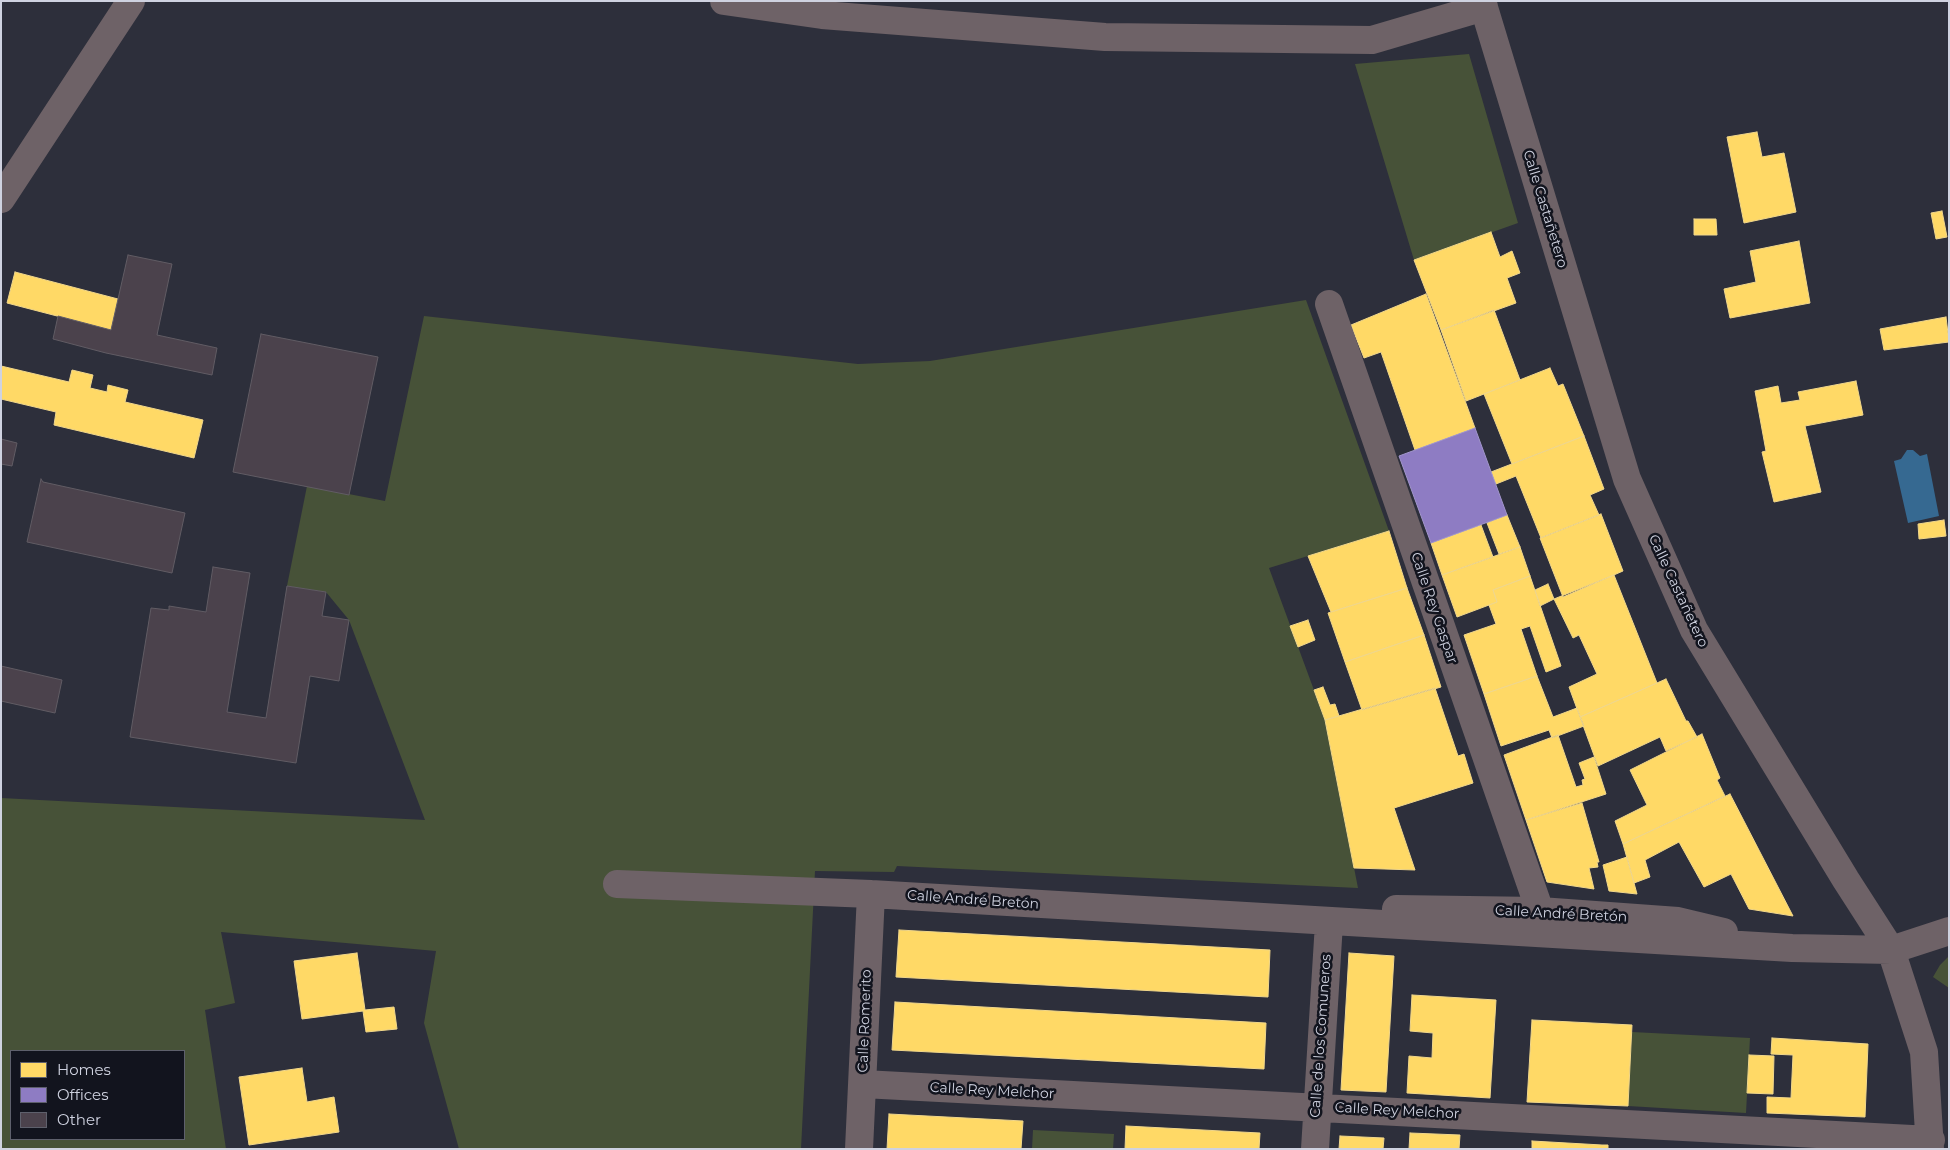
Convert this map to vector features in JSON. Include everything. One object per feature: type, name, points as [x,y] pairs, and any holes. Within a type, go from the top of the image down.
[{"type":"street","points":[[1,199],[131,1]]},
{"type":"street","points":[[724,1],[822,15],[1105,37],[1352,40],[1372,40],[1483,4]]},
{"type":"street","name":"Calle Castañetero","points":[[1483,4],[1627,479],[1694,630],[1846,880],[1892,950],[1924,1052],[1930,1145]]},
{"type":"street","name":"Calle Rey Gaspar","points":[[1329,304],[1540,912]]},
{"type":"street","name":"Calle André Bretón","points":[[617,884],[871,894],[1329,923],[1792,948],[1892,950],[1949,931]]},
{"type":"street","name":"Calle Romerito","points":[[859,1149],[871,894]]},
{"type":"street","name":"Calle André Bretón","points":[[1329,923],[1387,909],[1540,912],[1678,921],[1792,948]]},
{"type":"street","name":"Calle de los Comuneros","points":[[1315,1149],[1329,923]]},
{"type":"street","name":"Calle Rey Melchor","points":[[863,1084],[1317,1106],[1930,1145]]},
{"type":"green space","points":[[1469,54],[1518,223],[1414,260],[1355,64]]},
{"type":"green space","points":[[1306,300],[1389,531],[1269,568],[1325,720],[1358,888],[897,866],[894,872],[815,871],[801,1149],[459,1149],[424,1023],[436,951],[221,932],[235,1003],[205,1010],[226,1149],[1,1149],[1,798],[425,820],[349,620],[326,592],[287,586],[307,486],[385,501],[424,316],[858,364],[930,361]]},
{"type":"green space","points":[[1949,956],[1949,988],[1933,977],[1940,965]]},
{"type":"green space","points":[[1632,1032],[1750,1038],[1746,1113],[1628,1106]]},
{"type":"green space","points":[[1033,1130],[1114,1134],[1113,1149],[1032,1149]]},
{"type":"water","points":[[1907,450],[1913,450],[1920,456],[1927,454],[1939,516],[1908,523],[1894,461],[1901,459]]},
{"type":"building: Homes","points":[[1757,132],[1762,157],[1784,153],[1796,212],[1744,223],[1727,137]]},
{"type":"building: Homes","points":[[1942,211],[1947,237],[1936,239],[1931,213]]},
{"type":"building: Homes","points":[[1694,219],[1716,219],[1717,235],[1694,235]]},
{"type":"building: Homes","points":[[1491,232],[1500,257],[1512,251],[1520,273],[1507,278],[1516,303],[1441,330],[1414,260]]},
{"type":"building: Homes","points":[[1799,241],[1810,303],[1730,318],[1724,289],[1756,282],[1750,251]]},
{"type":"building: Homes","points":[[15,272],[118,299],[111,330],[7,303]]},
{"type":"building: Homes","points":[[1426,294],[1475,428],[1415,450],[1381,352],[1364,358],[1351,325]]},
{"type":"building: Homes","points":[[1494,310],[1520,380],[1466,401],[1441,330]]},
{"type":"building: Homes","points":[[1946,317],[1949,342],[1884,350],[1880,329]]},
{"type":"building: Homes","points":[[1,366],[69,382],[72,370],[93,375],[90,388],[107,392],[108,385],[128,390],[125,402],[203,420],[194,458],[54,425],[56,412],[1,399]]},
{"type":"building: Homes","points":[[1550,368],[1558,386],[1563,384],[1584,436],[1512,464],[1484,394]]},
{"type":"building: Homes","points":[[1856,381],[1863,415],[1805,426],[1821,492],[1774,502],[1762,452],[1766,451],[1755,391],[1778,386],[1781,403],[1800,400],[1798,392]]},
{"type":"building: Homes","points":[[1584,436],[1604,489],[1590,495],[1599,515],[1541,538],[1516,476],[1496,484],[1491,472]]},
{"type":"building: Homes","points":[[1601,514],[1623,571],[1563,597],[1540,538]]},
{"type":"building: Homes","points":[[1507,515],[1520,547],[1499,554],[1487,523]]},
{"type":"building: Homes","points":[[1944,520],[1946,536],[1919,539],[1918,524]]},
{"type":"building: Homes","points":[[1481,525],[1493,557],[1442,575],[1431,543]]},
{"type":"building: Homes","points":[[1389,531],[1407,588],[1331,612],[1308,556]]},
{"type":"building: Homes","points":[[1520,547],[1530,576],[1493,590],[1497,602],[1457,617],[1442,575]]},
{"type":"building: Homes","points":[[1614,575],[1657,683],[1580,717],[1569,687],[1597,674],[1579,635],[1573,638],[1554,599]]},
{"type":"building: Homes","points":[[1530,576],[1561,666],[1546,672],[1530,626],[1521,629],[1537,676],[1484,694],[1464,635],[1496,624],[1489,605],[1497,602],[1493,590]]},
{"type":"building: Homes","points":[[1548,584],[1554,599],[1540,606],[1535,590]]},
{"type":"building: Homes","points":[[1407,588],[1424,635],[1345,662],[1328,613]]},
{"type":"building: Homes","points":[[1308,620],[1315,640],[1298,647],[1290,626]]},
{"type":"building: Homes","points":[[1424,635],[1441,687],[1362,710],[1345,662]]},
{"type":"building: Homes","points":[[1537,676],[1553,717],[1577,708],[1584,726],[1552,738],[1549,730],[1501,746],[1484,694]]},
{"type":"building: Homes","points":[[1666,679],[1686,721],[1688,721],[1697,737],[1666,751],[1660,737],[1598,766],[1580,717]]},
{"type":"building: Homes","points":[[1323,687],[1330,705],[1335,704],[1339,716],[1325,720],[1314,690]]},
{"type":"building: Homes","points":[[1435,688],[1458,756],[1464,754],[1473,783],[1394,808],[1415,870],[1354,868],[1325,720]]},
{"type":"building: Homes","points":[[1702,734],[1720,778],[1717,780],[1725,796],[1623,844],[1615,821],[1647,805],[1630,770]]},
{"type":"building: Homes","points":[[1558,735],[1576,787],[1583,785],[1582,780],[1585,779],[1579,763],[1594,757],[1606,794],[1526,820],[1504,755]]},
{"type":"building: Homes","points":[[1730,794],[1793,916],[1749,909],[1731,874],[1704,887],[1679,842],[1645,860],[1650,877],[1634,883],[1623,844]]},
{"type":"building: Homes","points":[[1582,803],[1599,862],[1597,862],[1598,867],[1589,868],[1594,889],[1547,882],[1526,820]]},
{"type":"building: Homes","points":[[1627,857],[1637,894],[1609,891],[1603,865]]},
{"type":"building: Homes","points":[[899,930],[1270,950],[1268,997],[896,977]]},
{"type":"building: Homes","points":[[357,953],[365,1010],[394,1007],[397,1029],[366,1032],[363,1011],[302,1019],[294,961]]},
{"type":"building: Homes","points":[[1349,953],[1394,956],[1386,1092],[1341,1090]]},
{"type":"building: Homes","points":[[1412,995],[1496,1000],[1490,1098],[1407,1093],[1409,1056],[1432,1058],[1433,1033],[1410,1031]]},
{"type":"building: Homes","points":[[895,1002],[1266,1023],[1264,1069],[892,1050]]},
{"type":"building: Homes","points":[[1532,1020],[1632,1025],[1628,1106],[1527,1102]]},
{"type":"building: Homes","points":[[1772,1038],[1868,1044],[1865,1117],[1767,1113],[1767,1097],[1791,1098],[1793,1055],[1771,1054]]},
{"type":"building: Homes","points":[[1749,1055],[1774,1056],[1773,1094],[1747,1093]]},
{"type":"building: Homes","points":[[302,1068],[307,1102],[334,1097],[339,1132],[249,1145],[239,1077]]},
{"type":"building: Homes","points":[[889,1114],[1023,1121],[1021,1149],[887,1149]]},
{"type":"building: Homes","points":[[1126,1126],[1260,1133],[1259,1149],[1125,1149]]},
{"type":"building: Homes","points":[[1410,1133],[1460,1135],[1459,1149],[1409,1149]]},
{"type":"building: Homes","points":[[1340,1136],[1384,1138],[1383,1149],[1339,1149]]},
{"type":"building: Homes","points":[[1532,1141],[1608,1145],[1608,1149],[1532,1149]]},
{"type":"building: Offices","points":[[1475,428],[1507,515],[1431,543],[1399,456]]},
{"type":"building: Other","points":[[128,255],[172,264],[157,335],[217,348],[212,375],[106,353],[53,339],[58,316],[111,330]]},
{"type":"building: Other","points":[[261,334],[378,357],[349,495],[233,472]]},
{"type":"building: Other","points":[[1,439],[17,443],[12,466],[1,464]]},
{"type":"building: Other","points":[[41,479],[43,482],[185,513],[172,573],[27,542]]},
{"type":"building: Other","points":[[213,567],[250,573],[227,712],[266,718],[287,586],[326,592],[322,616],[349,620],[339,681],[310,676],[296,763],[130,737],[151,608],[169,610],[169,606],[206,612]]},
{"type":"building: Other","points":[[1,666],[62,680],[55,713],[1,701]]}]
